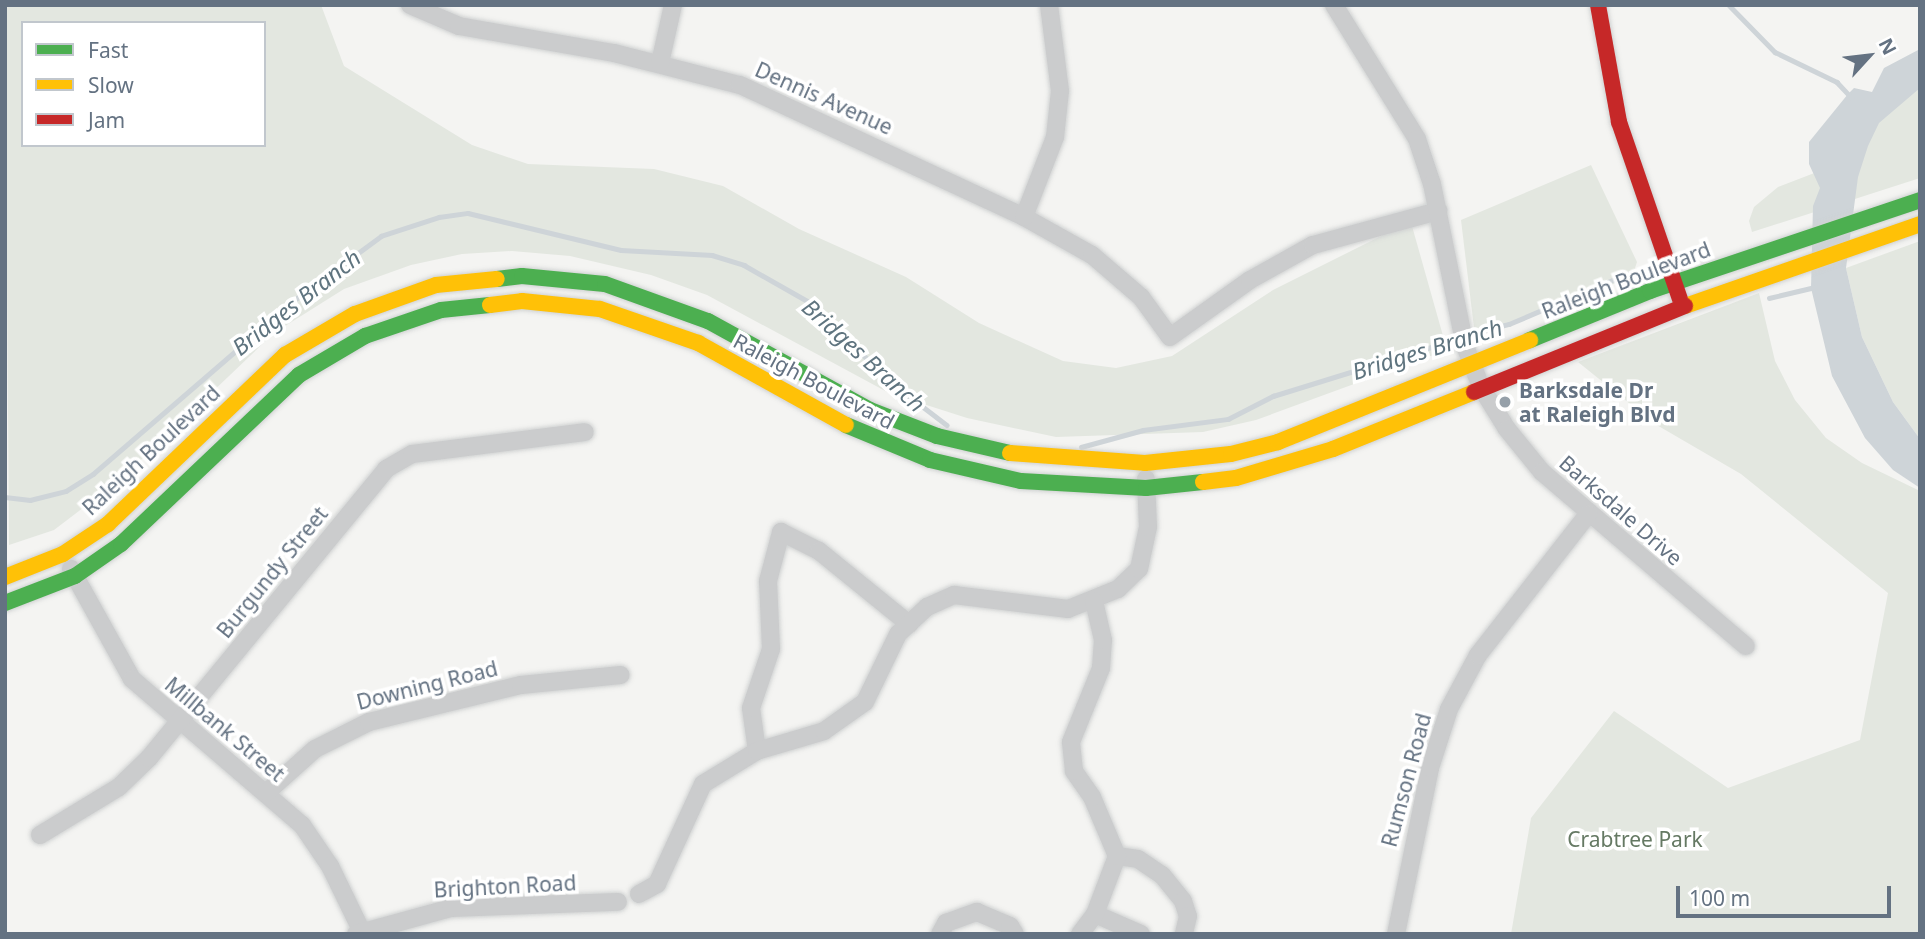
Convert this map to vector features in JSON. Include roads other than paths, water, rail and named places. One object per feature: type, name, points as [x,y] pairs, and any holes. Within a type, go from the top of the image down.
[{"type":"main road","points":[[1598,5],[1619,122],[1682,307]]},
{"type":"main road","name":"Raleigh Boulevard","points":[[5,577],[63,554],[135,500],[285,355],[344,319],[396,296],[475,279],[565,278],[636,292],[708,321],[870,410],[937,436],[1024,456],[1145,463],[1231,454],[1278,442],[1674,282],[1920,200]]},
{"type":"main road","name":"Raleigh Boulevard","points":[[5,603],[75,576],[121,544],[159,511],[299,375],[354,342],[404,320],[478,304],[563,303],[639,319],[698,344],[861,433],[930,460],[1021,481],[1146,488],[1194,485],[1284,466],[1682,307],[1920,224]]},
{"type":"street","name":"Dennis Avenue","points":[[410,5],[459,26],[660,63],[740,85],[1024,217],[1092,255],[1141,298],[1170,337],[1250,279],[1313,245],[1438,211]]},
{"type":"street","points":[[660,63],[673,5]]},
{"type":"street","points":[[1024,217],[1055,137],[1060,91],[1049,5]]},
{"type":"street","name":"Barksdale Drive","points":[[1334,5],[1417,139],[1438,211],[1450,284],[1472,363],[1481,387],[1507,429],[1542,472],[1746,646]]},
{"type":"street","name":"Burgundy Street","points":[[40,835],[119,787],[177,722],[386,469],[412,454],[585,432]]},
{"type":"street","points":[[639,894],[657,884],[703,784],[757,751],[824,732],[865,702],[898,634],[927,607],[954,595],[1068,609],[1094,601],[1118,589],[1139,569],[1148,527],[1145,463]]},
{"type":"street","name":"Rumson Road","points":[[1396,934],[1430,768],[1449,709],[1478,654],[1588,513]]},
{"type":"street","points":[[757,751],[751,708],[771,649],[768,581],[781,532],[819,551],[909,624]]},
{"type":"street","name":"Millbank Street","points":[[63,554],[131,679],[177,722],[267,792],[302,825],[330,866],[360,933]]},
{"type":"street","points":[[1080,934],[1095,914],[1117,856],[1093,797],[1074,771],[1071,742],[1101,668],[1103,640],[1094,601]]},
{"type":"street","name":"Downing Road","points":[[267,792],[315,749],[369,722],[522,685],[621,675]]},
{"type":"street","points":[[1117,856],[1138,859],[1163,875],[1183,901],[1188,916],[1184,934]]},
{"type":"street","name":"Brighton Road","points":[[360,933],[451,908],[618,902]]},
{"type":"street","points":[[940,934],[946,923],[977,912],[1010,926],[1015,934]]},
{"type":"street","points":[[1095,914],[1141,934]]},
{"type":"waterway","points":[[1729,5],[1775,52],[1837,82],[1851,97]]},
{"type":"waterway","name":"Bridges Branch","points":[[5,497],[30,500],[66,491],[93,474],[297,298],[381,236],[439,217],[468,213],[621,250],[712,255],[744,265],[809,302],[892,383],[947,425]]},
{"type":"waterway","name":"Bridges Branch","points":[[1468,334],[1509,324],[1627,274]]},
{"type":"waterway","name":"Bridges Branch","points":[[1769,298],[1815,287]]},
{"type":"waterway","name":"Bridges Branch","points":[[1081,447],[1143,430],[1228,419],[1273,396],[1460,338]]},
{"type":"place","name":"Barksdale Dr at Raleigh Blvd","points":[[1505,402]]},
{"type":"park label","name":"Crabtree Park","points":[[1635,839]]}]
